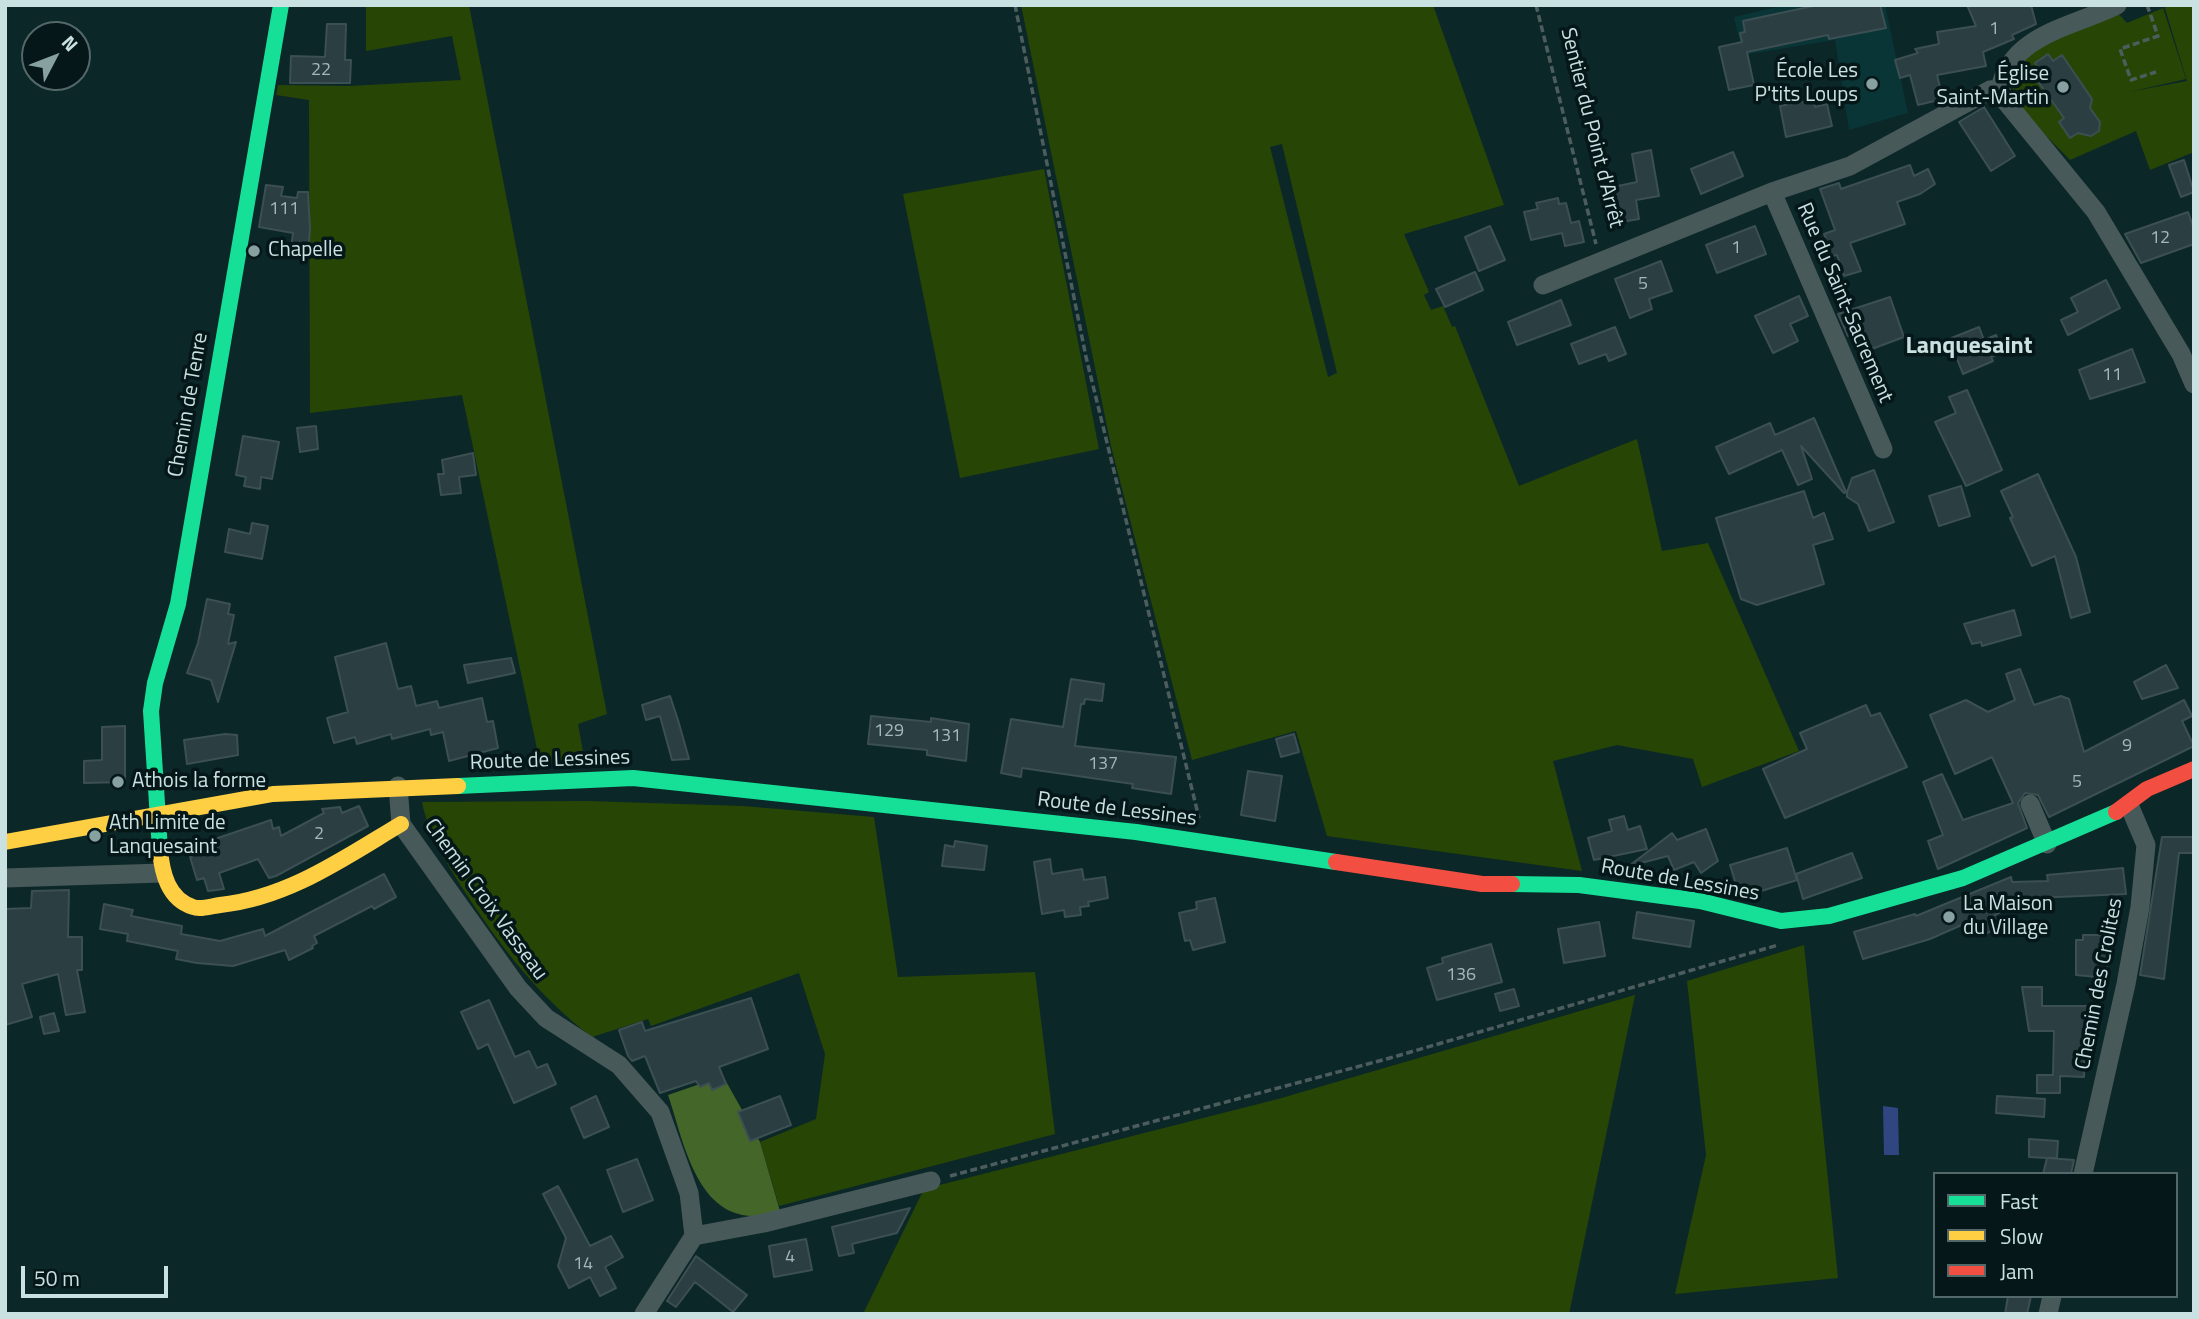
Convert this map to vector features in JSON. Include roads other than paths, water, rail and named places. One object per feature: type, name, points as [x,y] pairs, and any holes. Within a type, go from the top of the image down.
[{"type":"main road","name":"Chemin de Tenre","points":[[162,873],[152,711],[155,683],[178,604],[281,5]]},
{"type":"main road","name":"Route de Lessines","points":[[5,842],[273,794],[398,786],[633,778],[1204,841],[1482,884],[1579,885],[1700,901],[1781,920],[1829,916],[1963,878],[2047,844],[2130,805],[2147,789],[2194,769]]},
{"type":"main road","points":[[162,873],[173,894],[194,908],[249,902],[319,873],[401,824]]},
{"type":"street","points":[[2117,5],[2036,38],[2011,59],[2000,89],[2007,103],[2096,212],[2181,354],[2194,384]]},
{"type":"street","name":"Rue du Saint-Sacrement","points":[[1883,449],[1772,192],[1850,166],[1990,90],[2000,89]]},
{"type":"street","name":"Sentier du Point d'Arrêt","points":[[1543,285],[1772,192]]},
{"type":"street","name":"Chemin Croix Vasseau","points":[[398,786],[401,824],[518,989],[547,1017],[619,1065],[660,1112],[689,1193],[694,1236]]},
{"type":"street","points":[[2030,804],[2047,844]]},
{"type":"street","name":"Chemin des Crolites","points":[[2083,1172],[2126,985],[2140,907],[2146,845],[2130,805]]},
{"type":"street","points":[[5,878],[162,873]]},
{"type":"street","points":[[644,1314],[694,1236],[764,1223],[931,1181]]},
{"type":"water","points":[[1883,1106],[1898,1108],[1899,1155],[1884,1155]]},
{"type":"place","name":"École Les P'tits Loups","points":[[1872,84]]},
{"type":"place","name":"Église Saint-Martin","points":[[2063,87]]},
{"type":"place","name":"Chapelle","points":[[254,251]]},
{"type":"place","name":"Athois la forme","points":[[118,782]]},
{"type":"place","name":"Ath Limite de Lanquesaint","points":[[95,836]]},
{"type":"place","name":"La Maison du Village","points":[[1949,917]]},
{"type":"district","name":"Lanquesaint","points":[[1969,347]]}]
